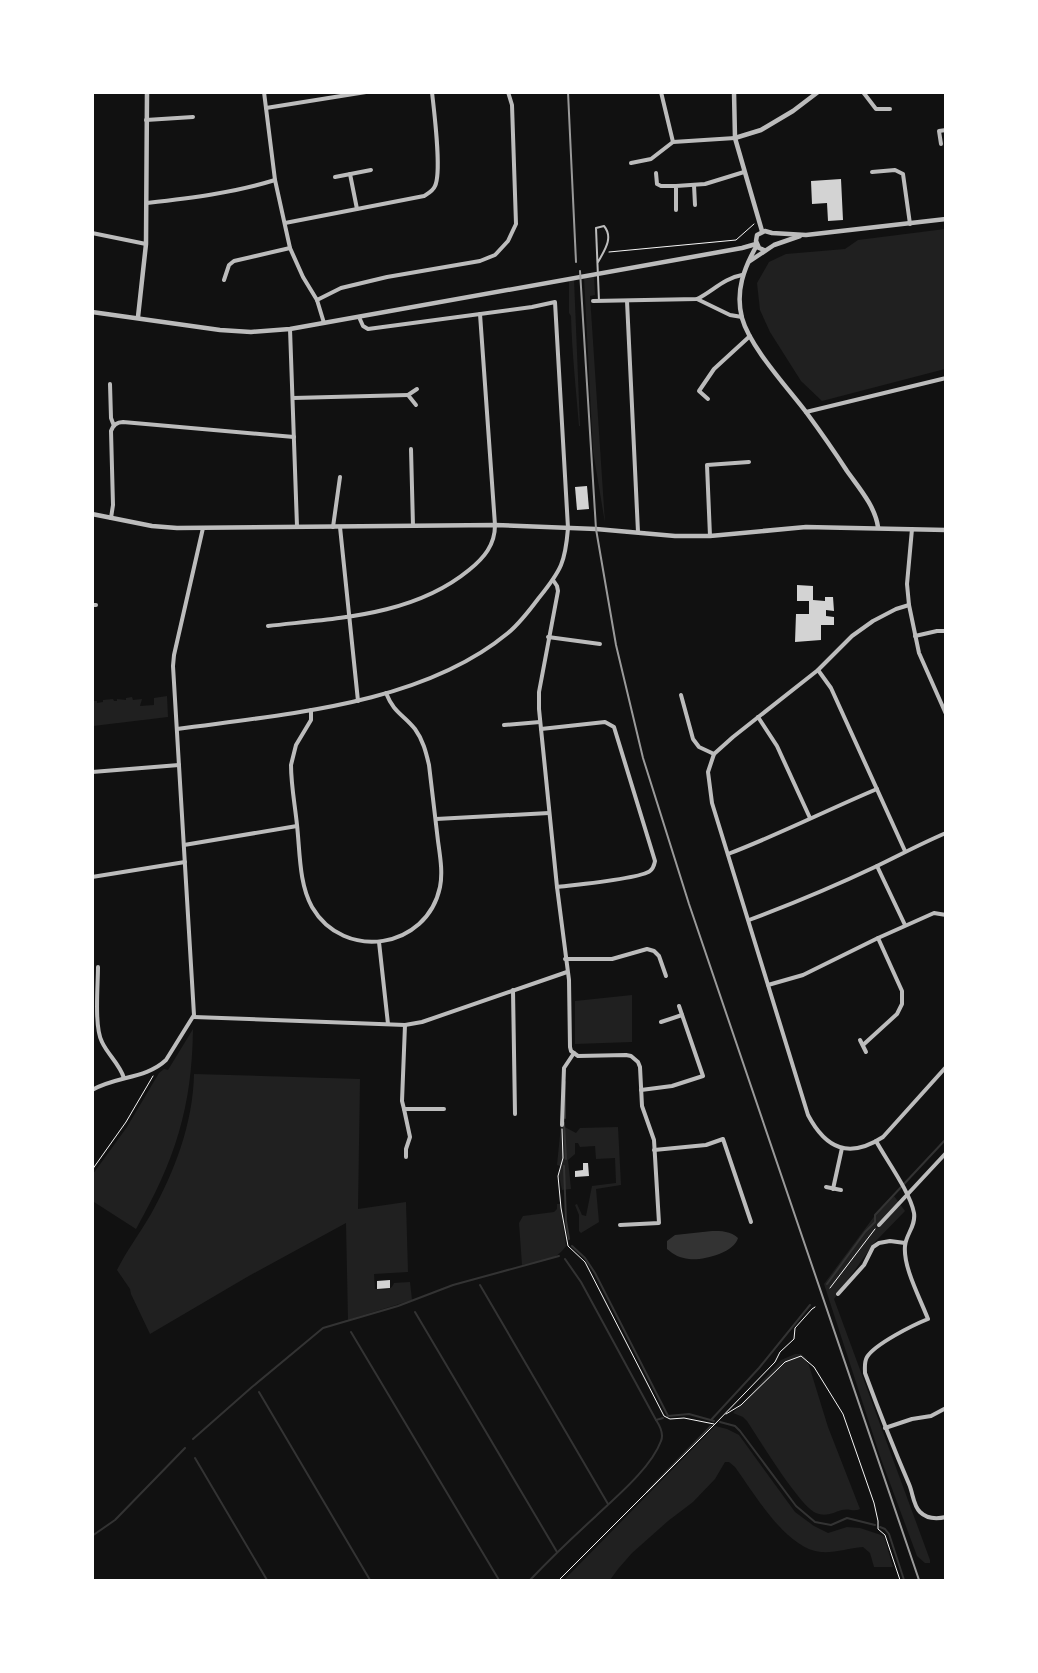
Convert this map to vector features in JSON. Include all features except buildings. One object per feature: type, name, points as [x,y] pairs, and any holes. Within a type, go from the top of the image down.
[{"type":"street","points":[[138,317],[146,244],[146,92]]},
{"type":"street","points":[[264,92],[275,180],[290,248],[303,277],[317,300],[324,323]]},
{"type":"street","points":[[266,108],[366,92]]},
{"type":"street","points":[[285,223],[424,196],[431,192],[438,178],[432,92]]},
{"type":"street","points":[[317,300],[341,288],[388,277],[480,261],[495,255],[503,248],[516,224],[512,105],[508,92]]},
{"type":"street","points":[[661,92],[674,142]]},
{"type":"street","points":[[734,92],[736,138],[762,231]]},
{"type":"street","points":[[631,163],[651,159],[674,142],[736,138],[761,130],[794,111],[818,92]]},
{"type":"street","points":[[863,92],[876,109],[890,109]]},
{"type":"street","points":[[146,120],[193,117]]},
{"type":"street","points":[[941,144],[939,131],[946,130]]},
{"type":"street","points":[[335,177],[371,170]]},
{"type":"street","points":[[872,172],[895,170],[903,174],[910,224]]},
{"type":"street","points":[[656,173],[657,184],[660,186],[676,186],[694,185],[744,172]]},
{"type":"street","points":[[350,174],[357,209]]},
{"type":"street","points":[[147,203],[202,197],[254,187],[275,180]]},
{"type":"street","points":[[694,185],[695,205]]},
{"type":"street","points":[[676,186],[676,210]]},
{"type":"street","points":[[749,262],[774,245],[806,235],[946,219]]},
{"type":"street","points":[[762,231],[772,234],[806,235]]},
{"type":"street","points":[[762,231],[756,238],[757,245],[742,276],[740,295],[742,317],[750,336],[806,412],[874,511],[878,527]]},
{"type":"street","points":[[92,233],[146,244]]},
{"type":"street","points":[[772,234],[775,239],[774,245]]},
{"type":"street","points":[[92,312],[220,330],[251,332],[359,317],[757,245],[764,250]]},
{"type":"street","points":[[224,280],[229,265],[234,261],[290,248]]},
{"type":"street","points":[[594,301],[697,299],[709,293],[725,280],[742,276]]},
{"type":"street","points":[[697,299],[730,315],[742,317]]},
{"type":"street","points":[[627,301],[638,532]]},
{"type":"street","points":[[177,729],[311,710],[358,701],[419,682],[457,666],[492,646],[509,632],[528,613],[561,566],[565,554],[568,528],[555,302],[532,307],[368,329],[362,326],[359,317]]},
{"type":"street","points":[[268,626],[349,616],[409,603],[453,582],[474,566],[489,548],[494,539],[494,525],[480,314]]},
{"type":"street","points":[[290,328],[296,526]]},
{"type":"street","points":[[708,399],[699,391],[714,369],[750,336]]},
{"type":"street","points":[[806,412],[946,378]]},
{"type":"street","points":[[110,384],[111,418],[114,426],[111,434],[113,504],[111,518]]},
{"type":"street","points":[[293,398],[408,395],[417,389]]},
{"type":"street","points":[[408,395],[416,405]]},
{"type":"street","points":[[114,426],[123,422],[294,437]]},
{"type":"street","points":[[411,449],[413,526]]},
{"type":"street","points":[[710,536],[707,465],[749,462]]},
{"type":"street","points":[[333,526],[340,477]]},
{"type":"street","points":[[92,514],[152,526],[202,528],[494,525],[596,529],[675,536],[710,536],[806,527],[878,527],[946,530]]},
{"type":"street","points":[[340,527],[358,701]]},
{"type":"street","points":[[92,1090],[108,1083],[155,1069],[166,1060],[194,1017],[174,654],[202,528]]},
{"type":"street","points":[[912,530],[907,584],[909,605],[919,653],[946,714]]},
{"type":"street","points":[[553,580],[558,591],[539,692],[540,722],[570,1000],[570,1047],[574,1053],[583,1057],[631,1056],[638,1062],[640,1067],[642,1106],[652,1133],[654,1150],[659,1223],[620,1225]]},
{"type":"street","points":[[909,605],[896,609],[873,621],[852,636],[818,670],[714,754],[708,772],[710,793],[728,854],[808,1115],[816,1131],[825,1139],[842,1148],[865,1147],[883,1137],[946,1067]]},
{"type":"street","points":[[915,636],[946,631]]},
{"type":"street","points":[[548,637],[600,644]]},
{"type":"street","points":[[818,670],[831,688],[905,851]]},
{"type":"street","points":[[311,710],[311,720],[296,745],[291,765],[304,886],[316,913],[329,926],[344,936],[361,942],[379,942],[396,938],[412,930],[424,918],[434,904],[441,876],[429,765],[421,737],[414,727],[394,710],[386,693]]},
{"type":"street","points":[[680,695],[693,740],[699,747],[714,754]]},
{"type":"street","points":[[758,717],[777,746],[810,818]]},
{"type":"street","points":[[504,725],[540,722]]},
{"type":"street","points":[[541,729],[605,722],[614,727],[655,861],[652,869],[645,873],[596,883],[557,887]]},
{"type":"street","points":[[92,772],[179,765]]},
{"type":"street","points":[[728,854],[763,841],[877,789]]},
{"type":"street","points":[[436,818],[549,812]]},
{"type":"street","points":[[184,845],[297,826]]},
{"type":"street","points":[[749,920],[877,866],[946,833]]},
{"type":"street","points":[[92,877],[185,862]]},
{"type":"street","points":[[877,866],[905,926]]},
{"type":"street","points":[[768,985],[803,975],[934,913],[946,915]]},
{"type":"street","points":[[864,1045],[897,1014],[902,1004],[902,991],[878,938]]},
{"type":"street","points":[[379,942],[388,1024]]},
{"type":"street","points":[[565,958],[612,959],[647,949],[654,951],[659,956],[666,976]]},
{"type":"street","points":[[98,967],[100,1036],[105,1047],[121,1068],[124,1078]]},
{"type":"street","points":[[194,1017],[405,1025],[422,1022],[567,972]]},
{"type":"street","points":[[513,990],[515,1114]]},
{"type":"street","points":[[641,1090],[672,1086],[703,1076],[679,1006]]},
{"type":"street","points":[[661,1022],[682,1015]]},
{"type":"street","points":[[405,1025],[402,1101],[410,1137],[406,1149],[406,1157]]},
{"type":"street","points":[[860,1040],[866,1052]]},
{"type":"street","points":[[562,1125],[564,1068],[574,1053]]},
{"type":"street","points":[[404,1109],[444,1109]]},
{"type":"street","points":[[654,1150],[706,1146],[723,1139],[751,1222]]},
{"type":"street","points":[[876,1141],[907,1194],[914,1212],[913,1227],[905,1243],[906,1261],[928,1319],[912,1325],[872,1351],[865,1361],[865,1373],[897,1460],[920,1512],[936,1518],[946,1517]]},
{"type":"street","points":[[833,1189],[842,1148]]},
{"type":"street","points":[[879,1225],[946,1153]]},
{"type":"street","points":[[826,1187],[840,1190]]},
{"type":"street","points":[[838,1294],[864,1265],[873,1247],[885,1242],[905,1243]]},
{"type":"street","points":[[886,1428],[912,1419],[931,1416],[945,1407]]},
{"type":"lane","points":[[598,262],[607,246],[608,234],[604,226],[596,228],[599,301]]},
{"type":"path","points":[[598,262],[603,261],[608,252],[736,240],[759,221]]},
{"type":"path","points":[[92,1170],[126,1122],[151,1082],[155,1069]]},
{"type":"path","points":[[562,1125],[563,1158],[558,1176],[568,1246],[585,1262],[664,1416],[670,1419],[684,1418],[715,1424]]},
{"type":"path","points":[[830,1288],[879,1225]]},
{"type":"path","points":[[559,1580],[775,1362],[780,1352],[794,1339],[795,1328],[815,1307]]},
{"type":"path","points":[[725,1414],[742,1405],[785,1362],[801,1356],[814,1368],[843,1414],[874,1503],[878,1529],[885,1535],[900,1580]]},
{"type":"shaded area","points":[[945,229],[945,369],[822,401],[801,381],[770,332],[760,310],[757,283],[769,262],[786,254],[845,249],[858,240]]},
{"type":"shaded area","points":[[594,275],[595,295],[590,296],[605,523],[593,451],[584,277]]},
{"type":"shaded area","points":[[574,279],[580,426],[571,316],[569,313],[569,280]]},
{"type":"shaded area","points":[[167,696],[168,717],[93,726],[93,701],[97,701],[97,703],[113,699],[117,701],[117,699],[126,700],[126,698],[132,697],[133,700],[142,699],[140,706],[154,705],[154,698]]},
{"type":"shaded area","points":[[632,995],[632,1042],[575,1044],[575,1001]]},
{"type":"shaded area","points":[[193,1029],[189,1084],[179,1133],[161,1180],[136,1229],[94,1202],[93,1207],[93,1174],[127,1127],[159,1073],[164,1069],[168,1070]]},
{"type":"shaded area","points":[[194,1074],[360,1079],[358,1209],[406,1202],[408,1272],[374,1274],[375,1289],[391,1288],[394,1283],[410,1282],[412,1300],[348,1320],[346,1223],[247,1277],[150,1334],[130,1289],[117,1270],[160,1198],[175,1164],[190,1110]]},
{"type":"shaded area","points":[[561,1125],[576,1133],[580,1128],[618,1127],[621,1185],[596,1189],[599,1222],[581,1233],[579,1231],[579,1215],[575,1205],[577,1204],[582,1215],[586,1216],[592,1186],[616,1183],[615,1158],[596,1159],[595,1146],[580,1147],[578,1143],[575,1143],[575,1154],[568,1160],[571,1189],[562,1190],[559,1175],[560,1166],[557,1165]]},
{"type":"shaded area","points":[[894,1196],[905,1211],[875,1242],[834,1299],[930,1563],[925,1563],[917,1556],[881,1459],[824,1284],[876,1214]]},
{"type":"shaded area","points":[[557,1204],[560,1204],[566,1246],[552,1258],[522,1265],[519,1223],[523,1216],[554,1212],[557,1209]]},
{"type":"shaded area","points":[[722,1231],[738,1238],[724,1252],[702,1259],[683,1258],[667,1249],[667,1241],[675,1235]]},
{"type":"shaded area","points":[[795,1354],[801,1354],[807,1359],[828,1427],[860,1509],[823,1515],[809,1508],[790,1486],[747,1421],[733,1413],[781,1360]]},
{"type":"shaded area","points":[[715,1426],[739,1435],[795,1512],[814,1526],[828,1533],[847,1527],[860,1528],[884,1536],[893,1567],[874,1567],[870,1553],[863,1547],[821,1552],[808,1549],[795,1541],[783,1531],[761,1505],[735,1467],[729,1462],[725,1462],[715,1479],[693,1502],[632,1553],[610,1580],[564,1580]]},
{"type":"waterway","points":[[565,1082],[565,1118]]},
{"type":"waterway","points":[[564,1123],[566,1159]]},
{"type":"waterway","points":[[827,1284],[865,1232],[875,1222],[875,1215],[946,1139]]},
{"type":"waterway","points":[[564,1166],[566,1221],[569,1239]]},
{"type":"waterway","points":[[572,1246],[585,1258],[595,1273],[668,1416],[689,1414],[714,1421]]},
{"type":"waterway","points":[[193,1439],[323,1328],[398,1306],[453,1285],[559,1256]]},
{"type":"waterway","points":[[565,1259],[581,1282],[656,1420]]},
{"type":"waterway","points":[[480,1285],[608,1504]]},
{"type":"waterway","points":[[711,1420],[759,1368],[810,1305]]},
{"type":"waterway","points":[[415,1312],[557,1552]]},
{"type":"waterway","points":[[351,1332],[499,1580]]},
{"type":"waterway","points":[[259,1392],[370,1580]]},
{"type":"waterway","points":[[530,1580],[641,1472],[661,1441],[662,1433],[656,1420],[663,1418]]},
{"type":"waterway","points":[[720,1422],[735,1426],[740,1431],[796,1506],[815,1522],[831,1525],[847,1518],[875,1525]]},
{"type":"waterway","points":[[647,1492],[711,1426]]},
{"type":"waterway","points":[[92,1536],[115,1520],[185,1448]]},
{"type":"waterway","points":[[195,1458],[267,1580]]},
{"type":"waterway","points":[[880,1527],[889,1534],[904,1580]]},
{"type":"railway","points":[[568,92],[576,262]]},
{"type":"railway","points":[[580,271],[596,529],[616,645],[643,758],[689,904],[919,1580]]}]
